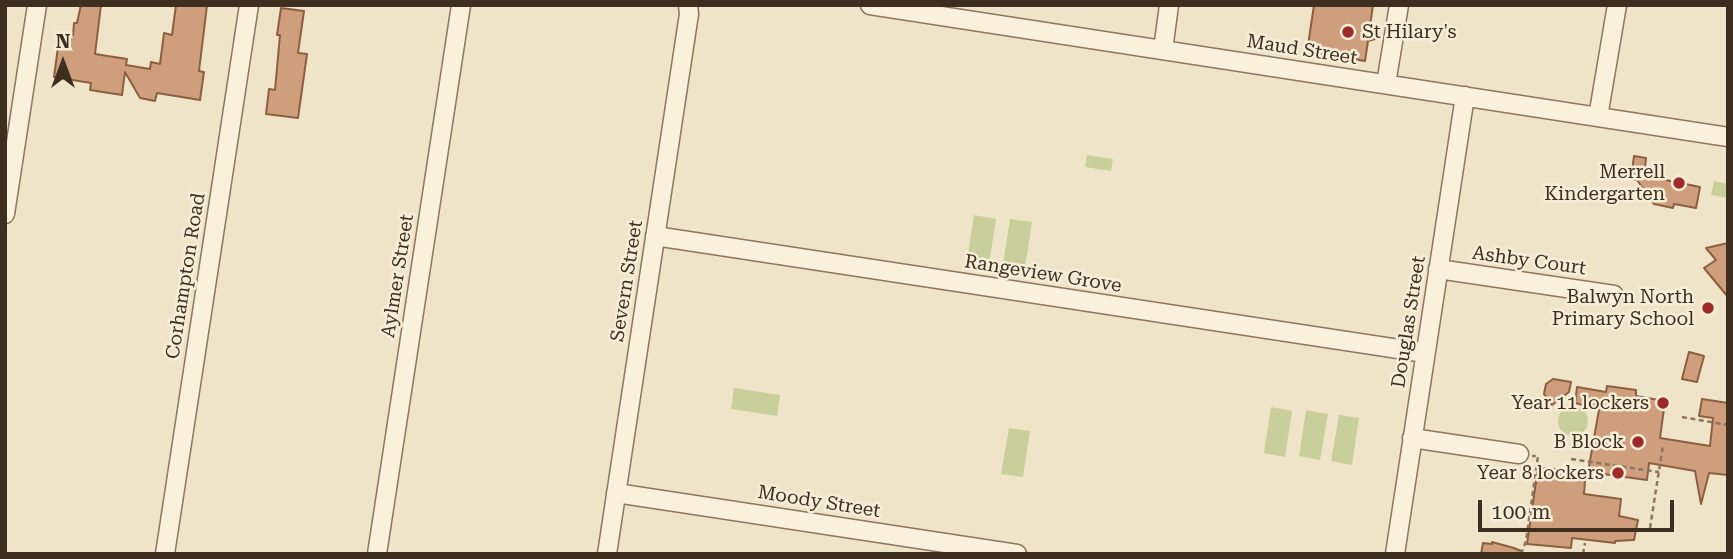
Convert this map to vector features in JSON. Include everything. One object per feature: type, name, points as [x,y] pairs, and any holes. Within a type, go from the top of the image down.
[{"type":"street","points":[[5,214],[37,5]]},
{"type":"street","name":"Corhampton Road","points":[[165,554],[249,5]]},
{"type":"street","name":"Aylmer Street","points":[[377,554],[461,5]]},
{"type":"street","name":"Maud Street","points":[[870,5],[917,9],[1163,50],[1728,136]]},
{"type":"street","points":[[1163,50],[1169,5]]},
{"type":"street","points":[[1386,84],[1399,5]]},
{"type":"street","points":[[1598,117],[1617,5]]},
{"type":"street","name":"Severn Street","points":[[607,554],[690,8]]},
{"type":"street","name":"Douglas Street","points":[[1395,554],[1465,96]]},
{"type":"street","name":"Rangeview Grove","points":[[655,236],[1425,353]]},
{"type":"street","name":"Ashby Court","points":[[1438,269],[1614,295]]},
{"type":"street","points":[[1412,438],[1519,454]]},
{"type":"street","name":"Moody Street","points":[[616,493],[1017,554]]},
{"type":"path","points":[[1682,417],[1728,425]]},
{"type":"path","points":[[1706,429],[1707,421]]},
{"type":"path","points":[[1650,528],[1663,445]]},
{"type":"path","points":[[1519,454],[1538,456],[1526,541],[1521,554]]},
{"type":"path","points":[[1571,459],[1658,472]]},
{"type":"path","points":[[1583,554],[1585,543]]},
{"type":"green space","points":[[1087,155],[1113,159],[1111,171],[1085,167]]},
{"type":"green space","points":[[1714,181],[1728,184],[1728,198],[1711,195]]},
{"type":"green space","points":[[974,215],[996,219],[989,264],[967,261]]},
{"type":"green space","points":[[1010,219],[1032,222],[1025,268],[1003,264]]},
{"type":"green space","points":[[734,388],[780,395],[777,416],[731,409]]},
{"type":"green space","points":[[1573,406],[1584,410],[1588,421],[1584,432],[1573,436],[1562,432],[1558,421],[1562,410]]},
{"type":"green space","points":[[1271,407],[1292,411],[1285,457],[1264,453]]},
{"type":"green space","points":[[1306,410],[1328,414],[1320,460],[1299,456]]},
{"type":"green space","points":[[1339,415],[1359,418],[1352,465],[1331,461]]},
{"type":"green space","points":[[1009,428],[1030,431],[1023,477],[1001,474]]},
{"type":"building","points":[[81,5],[101,5],[95,54],[127,59],[126,65],[150,69],[151,62],[160,64],[164,33],[172,35],[176,5],[207,5],[199,71],[204,72],[200,100],[157,93],[155,101],[140,98],[125,72],[122,95],[90,90],[91,83],[54,77],[58,47],[62,47],[64,35],[73,35],[74,23],[77,23]]},
{"type":"building","points":[[1314,5],[1373,5],[1369,34],[1375,39],[1368,41],[1365,61],[1307,52]]},
{"type":"building","points":[[281,8],[304,11],[298,53],[307,54],[298,118],[266,114],[269,89],[275,90]]},
{"type":"building","points":[[1634,156],[1646,158],[1645,168],[1652,169],[1651,177],[1700,187],[1696,208],[1674,204],[1673,208],[1654,204],[1637,180],[1631,179]]},
{"type":"building","points":[[1728,243],[1728,297],[1704,268],[1716,260],[1706,248]]},
{"type":"building","points":[[1689,352],[1704,356],[1697,382],[1682,379]]},
{"type":"building","points":[[1553,379],[1571,382],[1569,392],[1552,405],[1544,394],[1546,384]]},
{"type":"building","points":[[1607,386],[1636,390],[1636,396],[1665,401],[1660,438],[1710,446],[1713,418],[1699,416],[1702,399],[1728,403],[1728,475],[1709,473],[1701,504],[1695,471],[1649,463],[1647,480],[1588,472],[1600,404],[1587,406],[1575,403],[1577,387],[1606,392]]},
{"type":"building","points":[[1538,468],[1555,469],[1562,471],[1562,477],[1585,481],[1584,494],[1621,499],[1619,516],[1638,520],[1634,540],[1615,543],[1572,538],[1571,548],[1527,544]]},
{"type":"building","points":[[1492,542],[1514,548],[1521,551],[1521,554],[1481,554],[1483,543]]},
{"type":"place","name":"St Hilary's","points":[[1348,32]]},
{"type":"place","name":"Merrell Kindergarten","points":[[1679,183]]},
{"type":"place","name":"Balwyn North Primary School","points":[[1708,308]]},
{"type":"place","name":"Year 11 lockers","points":[[1663,403]]},
{"type":"place","name":"B Block","points":[[1638,442]]},
{"type":"place","name":"Year 8 lockers","points":[[1618,473]]}]
